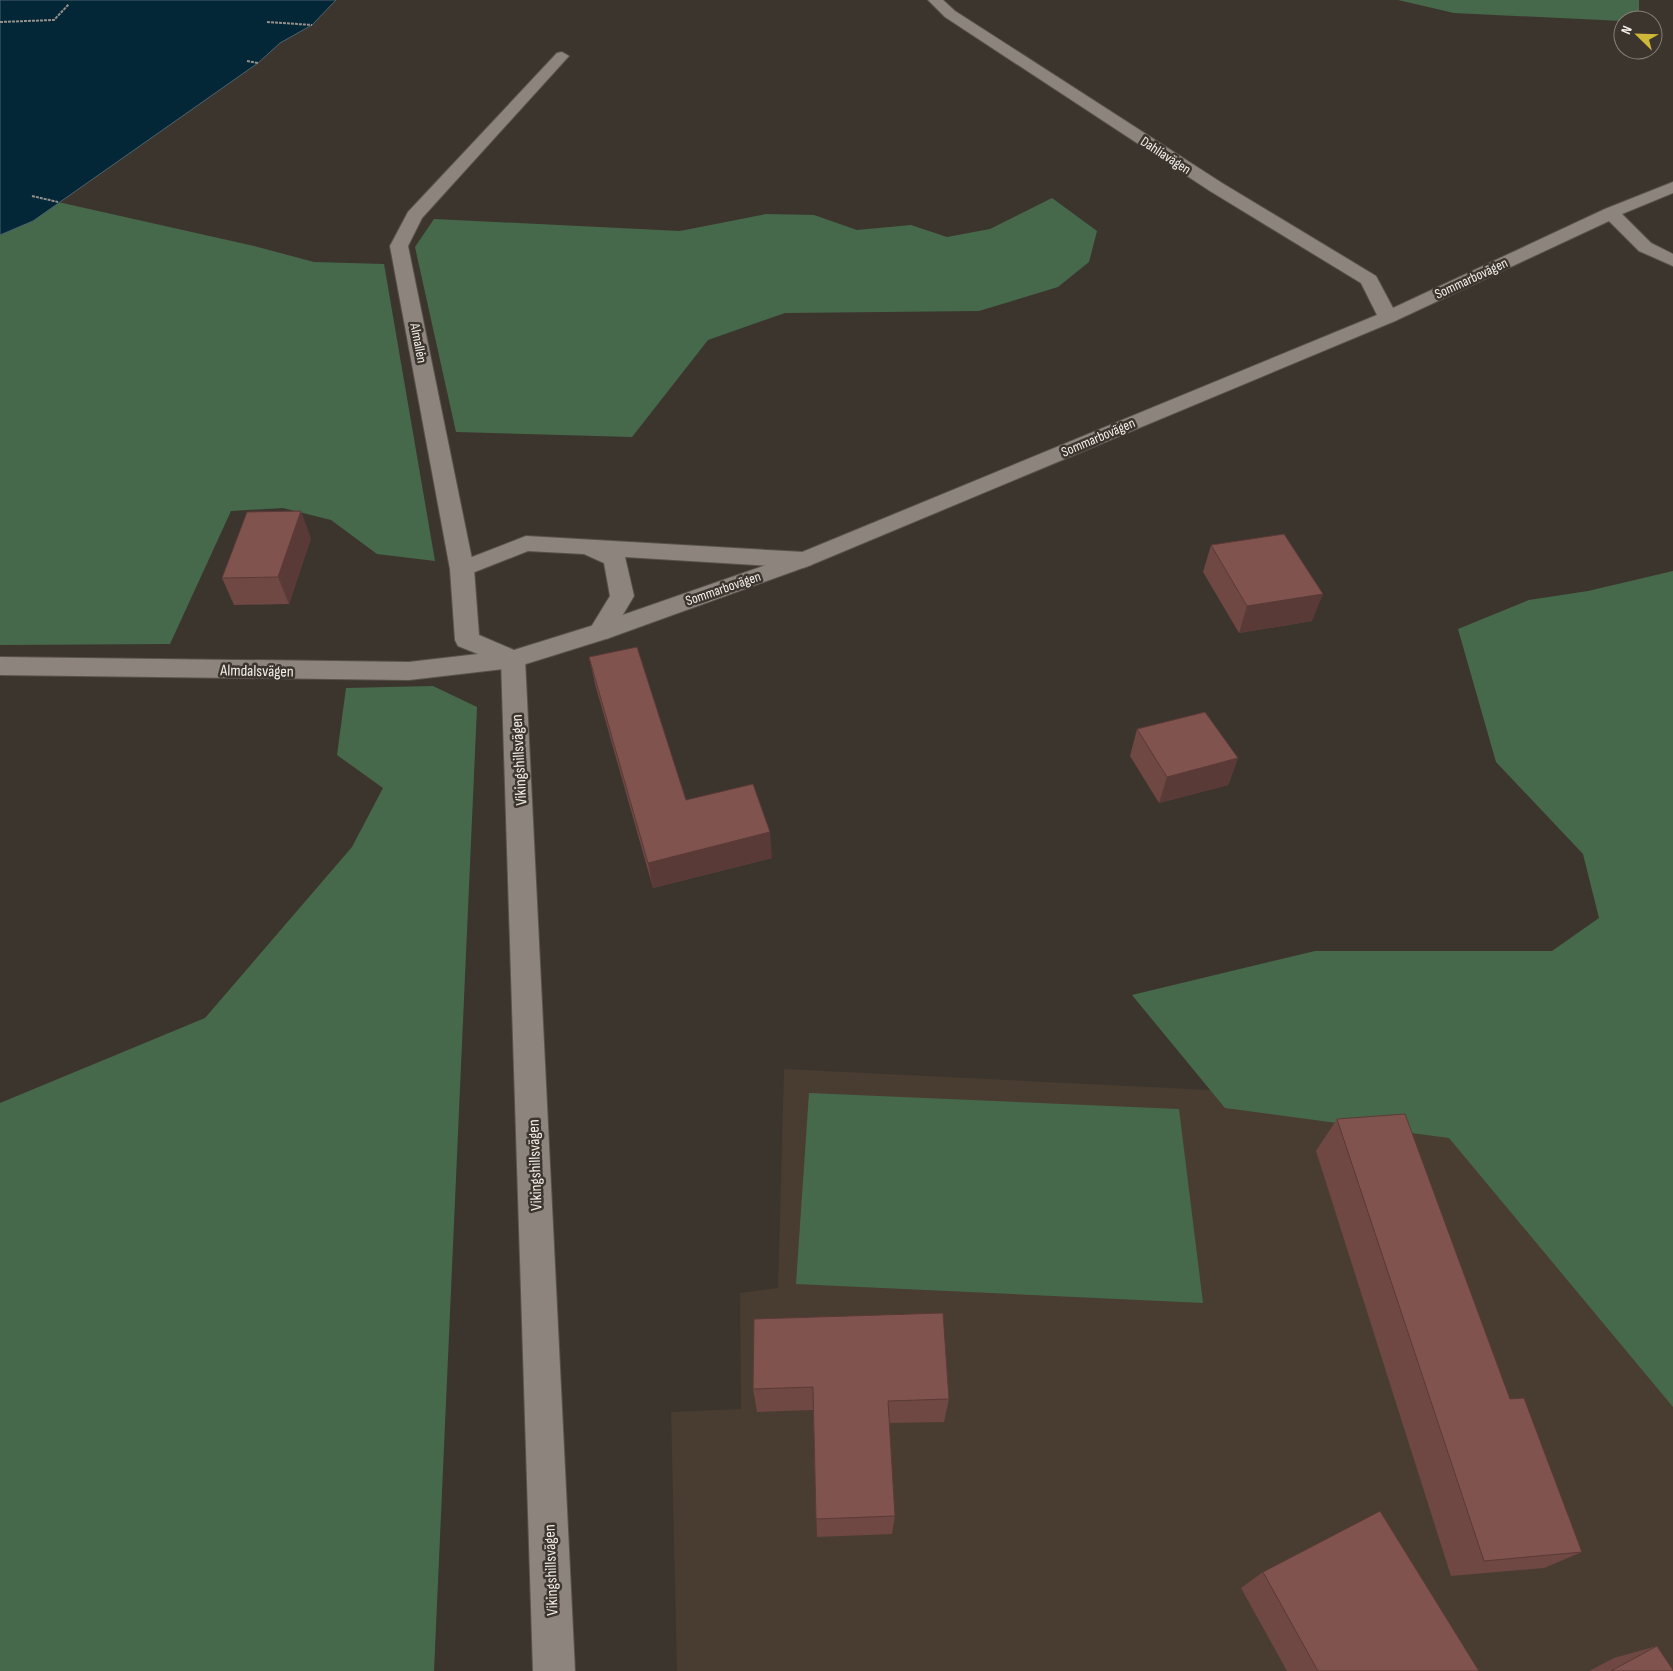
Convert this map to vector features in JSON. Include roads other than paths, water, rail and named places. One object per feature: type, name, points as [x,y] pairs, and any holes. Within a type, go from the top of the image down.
[{"type":"street","name":"Dahliavägen","points":[[935,0],[950,14],[1216,187],[1368,280],[1388,317]]},
{"type":"street","name":"Almallén","points":[[513,659],[468,640],[462,569],[399,246],[414,216],[562,56]]},
{"type":"street","name":"Sommarbovägen","points":[[513,659],[600,632],[803,560],[1388,317],[1611,213],[1673,187]]},
{"type":"street","points":[[1611,213],[1645,247],[1673,261]]},
{"type":"street","points":[[462,569],[526,543],[584,545],[803,560]]},
{"type":"street","points":[[584,545],[615,559],[619,575],[622,596],[600,632]]},
{"type":"street","name":"Almdalsvägen","points":[[0,666],[409,671],[513,659]]},
{"type":"street","name":"Vikingshillsvägen","points":[[513,659],[554,1671]]},
{"type":"water","points":[[0,0],[336,0],[312,25],[280,43],[258,63],[33,221],[0,235]]}]
